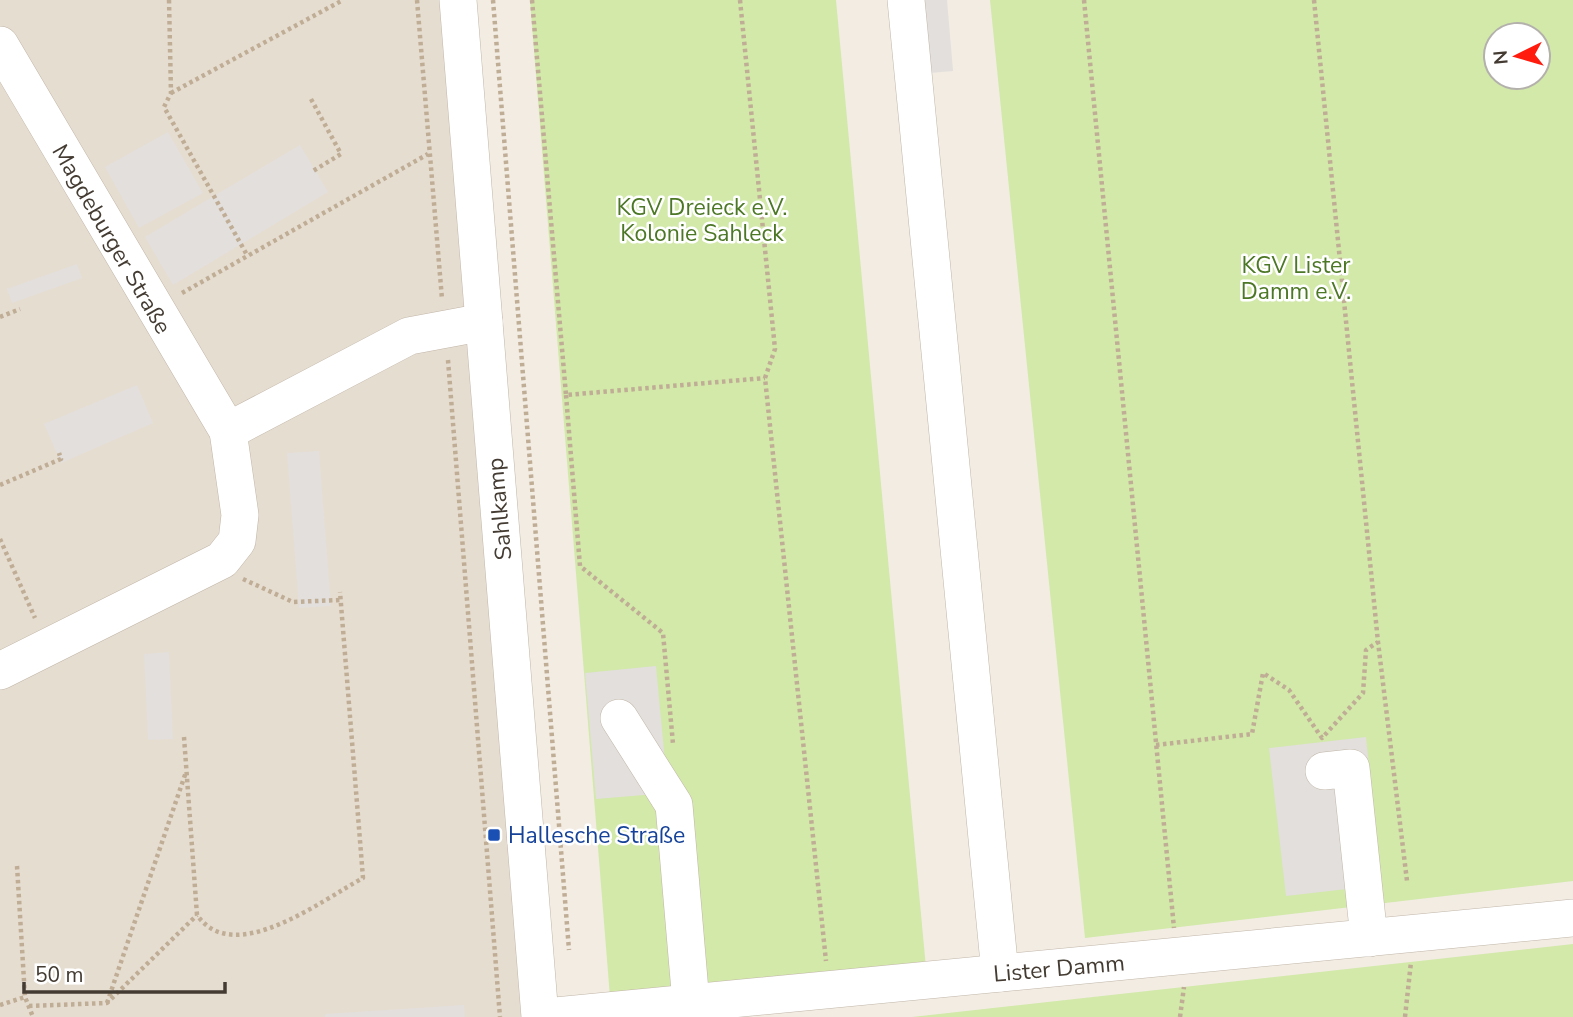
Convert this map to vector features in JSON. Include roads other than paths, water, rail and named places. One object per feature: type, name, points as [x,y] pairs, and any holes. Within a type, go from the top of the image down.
[{"type":"street","name":"Sahlkamp","points":[[458,0],[540,1017]]},
{"type":"street","points":[[906,0],[1000,973]]},
{"type":"street","name":"Magdeburger Straße","points":[[0,45],[153,309],[228,431]]},
{"type":"street","points":[[0,671],[222,560],[237,541],[240,515],[228,431],[409,337],[445,327],[484,322]]},
{"type":"street","points":[[619,718],[674,805],[691,1003]]},
{"type":"street","points":[[1324,771],[1350,768],[1369,939]]},
{"type":"street","name":"Lister Damm","points":[[545,1017],[1573,918]]},
{"type":"place","name":"Hallesche Straße","points":[[494,835]]},
{"type":"park label","name":"KGV Dreieck e.V. Kolonie Sahleck","points":[[702,220]]},
{"type":"park label","name":"KGV Lister Damm e.V.","points":[[1296,278]]}]
